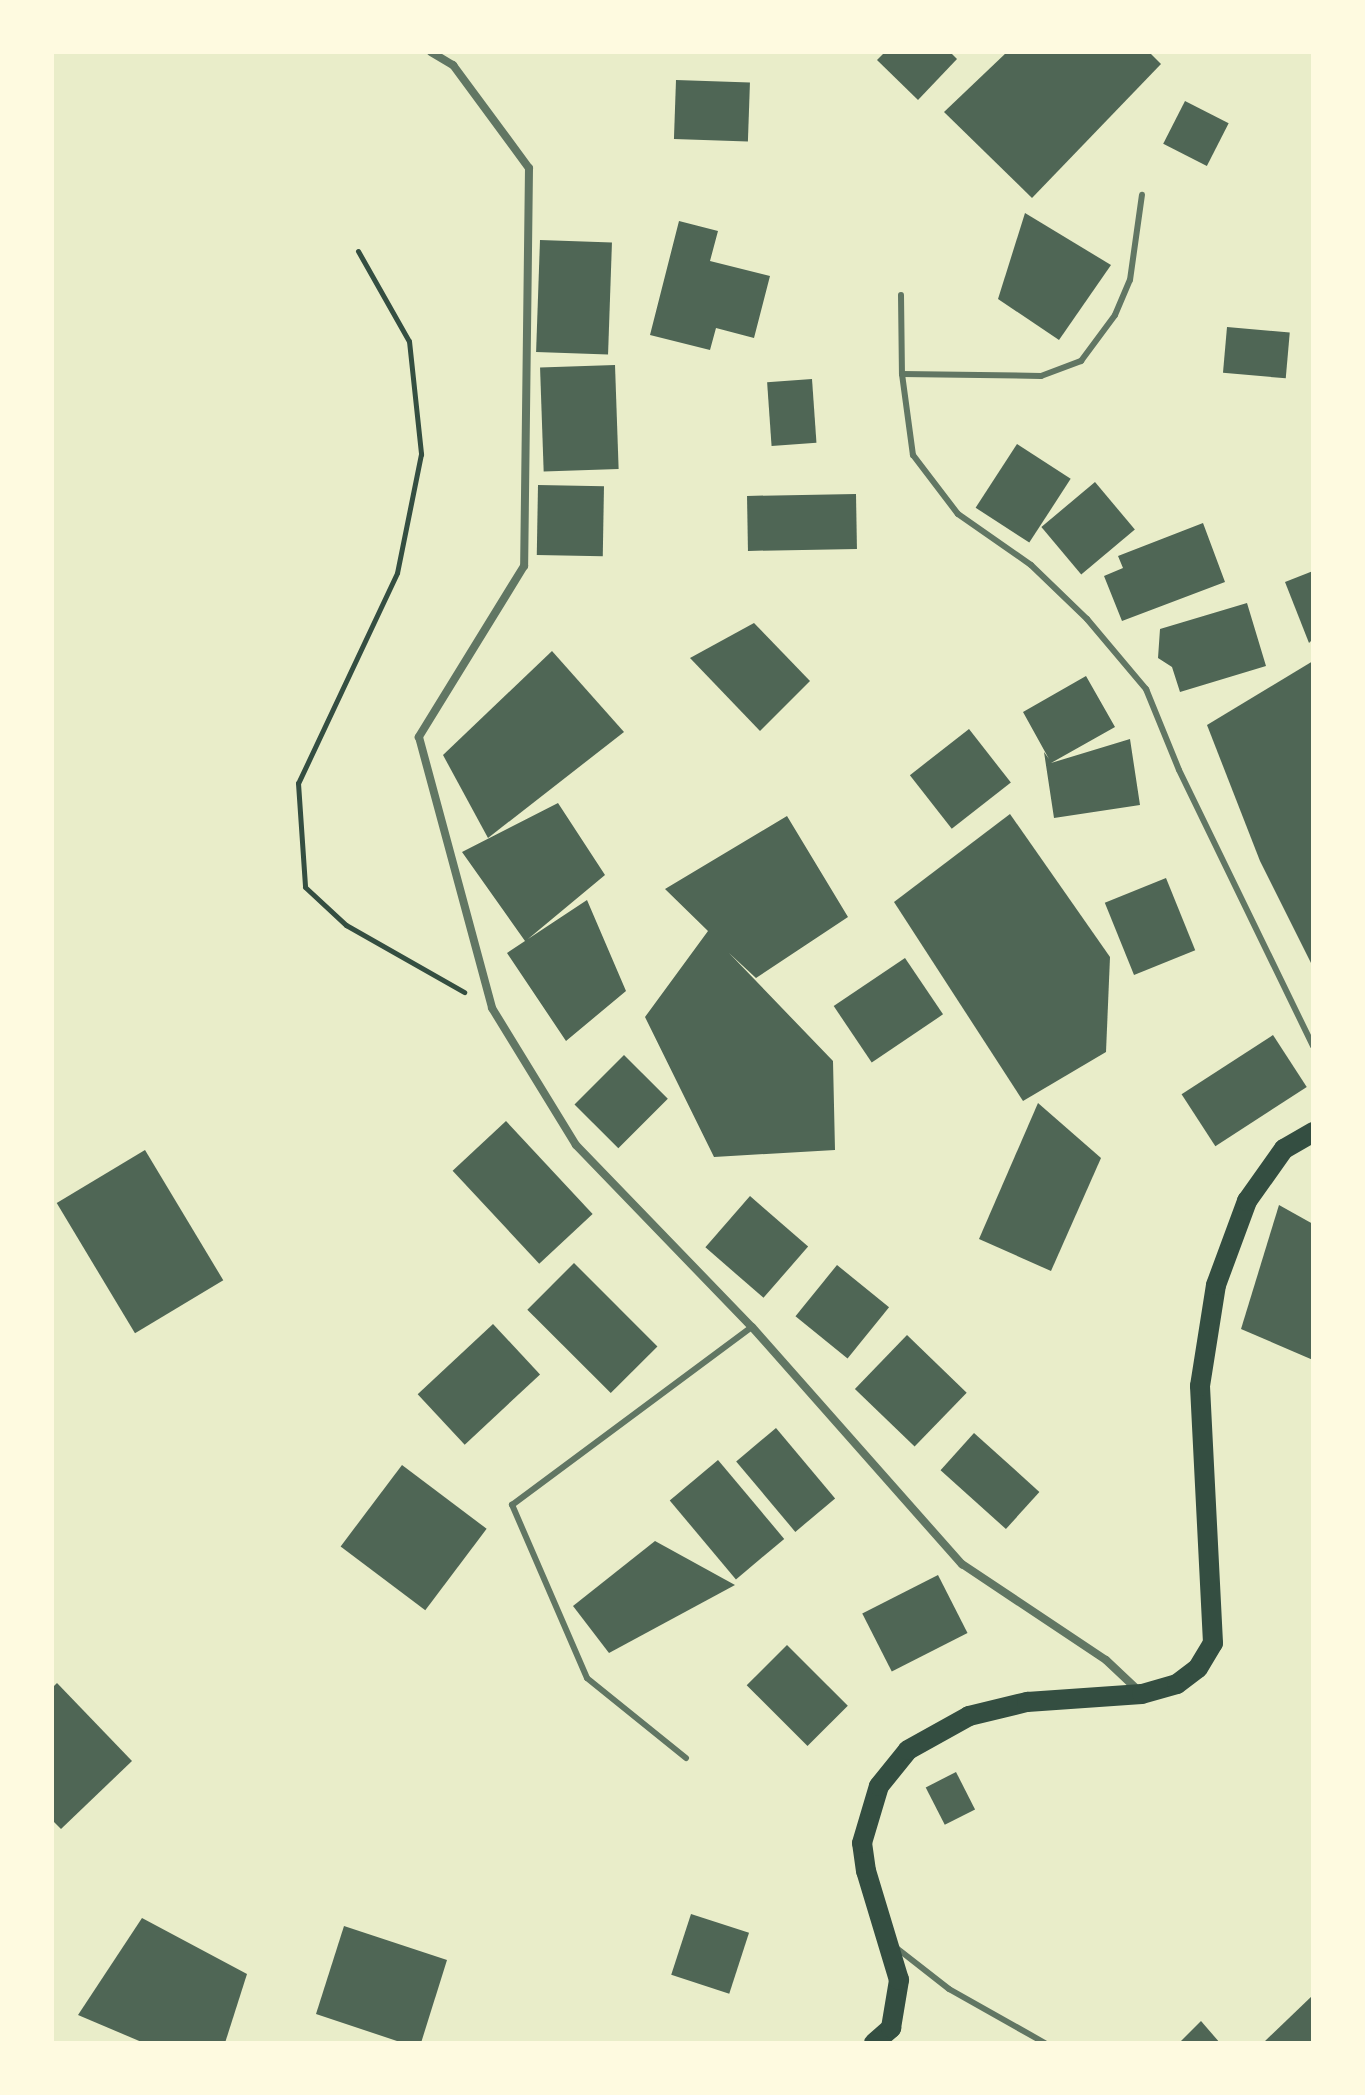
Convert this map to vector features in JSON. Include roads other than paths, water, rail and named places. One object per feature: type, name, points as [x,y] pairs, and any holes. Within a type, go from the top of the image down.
[{"type":"main road","points":[[874,2043],[891,2028],[899,1980],[891,1944],[866,1871],[862,1843],[879,1786],[908,1750],[969,1716],[1027,1702],[1142,1694],[1177,1684],[1198,1668],[1213,1643],[1200,1386],[1216,1285],[1247,1201],[1284,1149],[1313,1132]]},
{"type":"street","points":[[431,52],[453,65],[529,168],[524,566],[419,737],[492,1008],[576,1145],[752,1327],[962,1564],[1106,1660],[1142,1694]]},
{"type":"lane","points":[[902,374],[1041,376],[1081,361],[1115,315],[1130,280],[1142,195]]},
{"type":"lane","points":[[901,295],[902,374],[913,455],[931,486],[958,514],[1031,565],[1087,619],[1146,689],[1185,784],[1313,1046]]},
{"type":"lane","points":[[686,1758],[587,1678],[512,1505],[752,1327]]},
{"type":"lane","points":[[891,1944],[949,1989],[1045,2043]]}]
